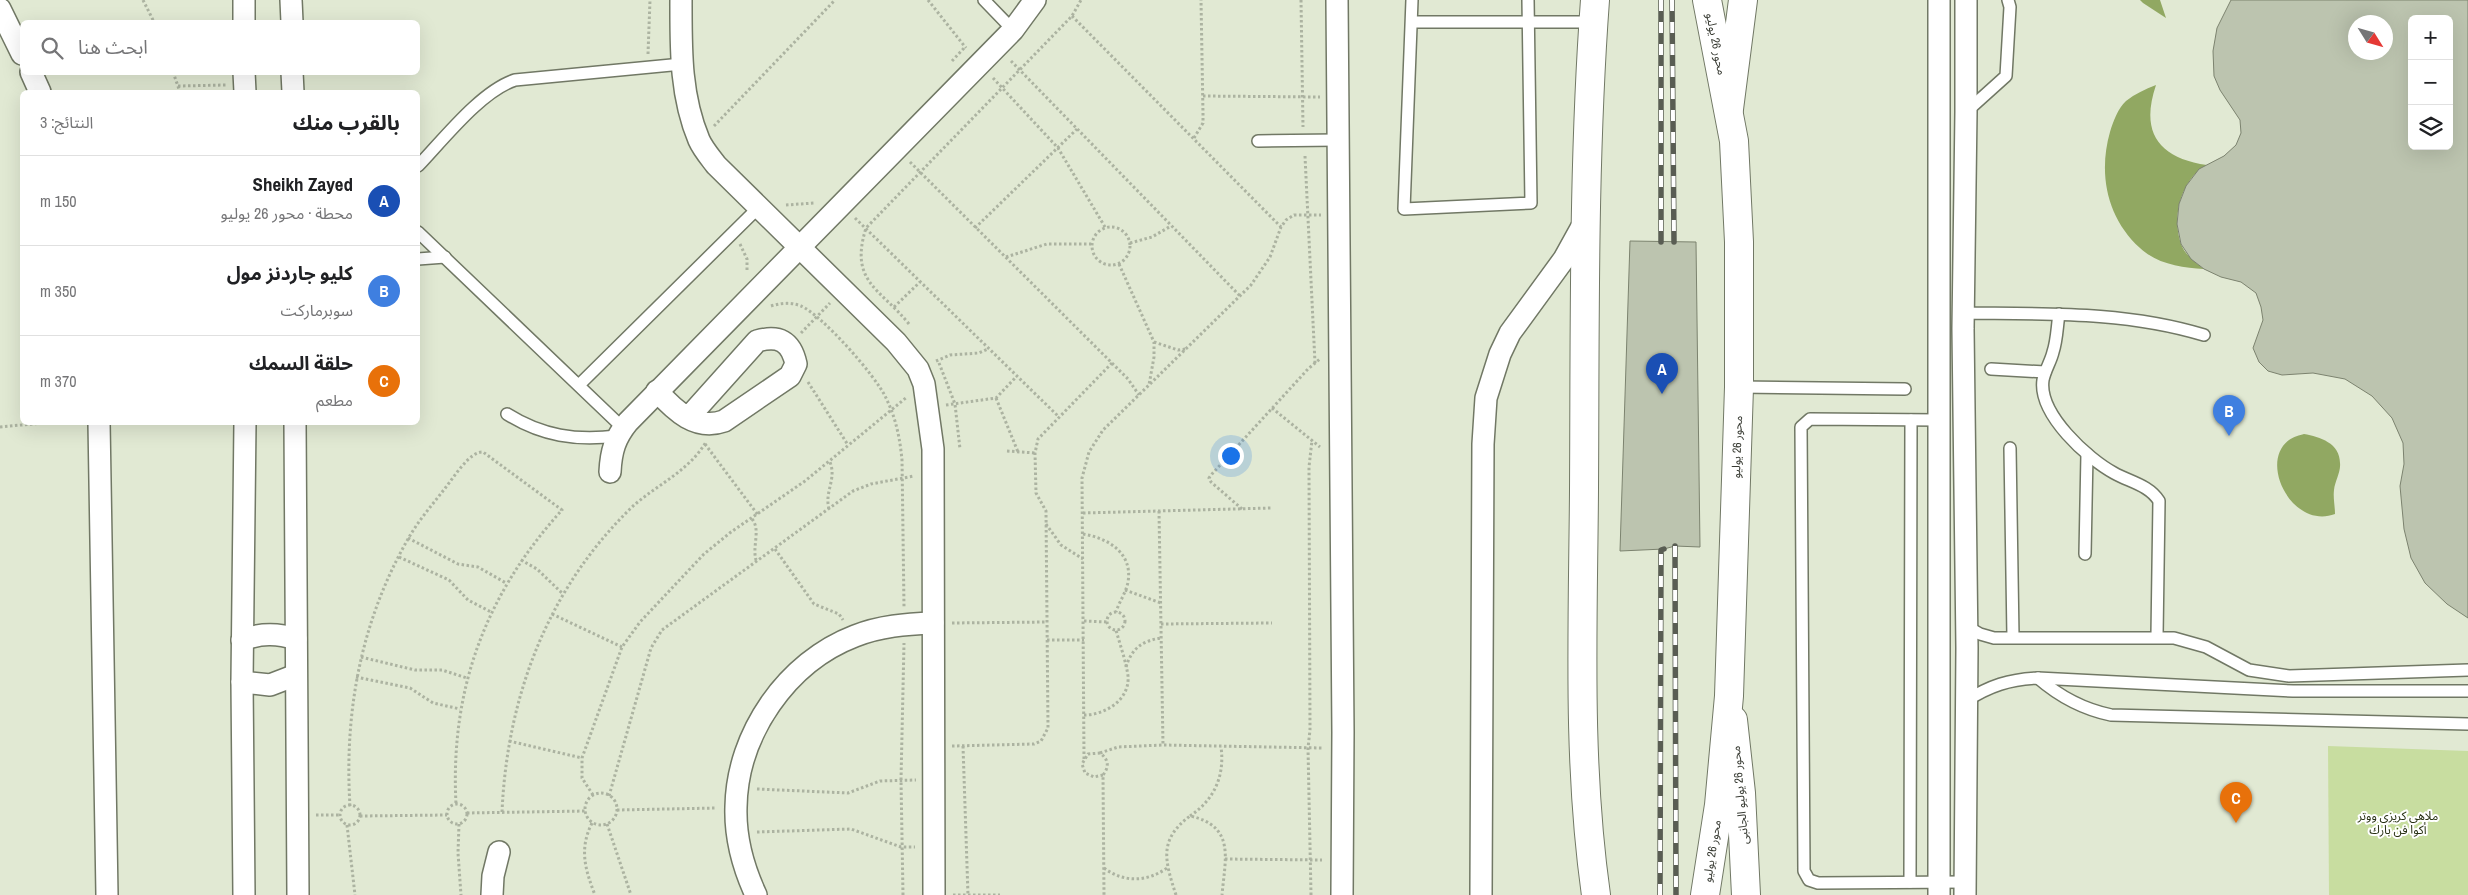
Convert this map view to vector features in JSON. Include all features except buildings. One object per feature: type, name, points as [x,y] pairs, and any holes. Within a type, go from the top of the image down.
[{"type":"main road","name":"محور 26 يوليو","points":[[1705,895],[1719,805],[1730,696],[1739,387],[1739,208],[1734,141],[1708,0]]},
{"type":"main road","points":[[1729,109],[1743,0]]},
{"type":"main road","points":[[1594,11],[1585,221],[1582,726],[1588,832],[1596,895]]},
{"type":"main road","name":"محور 26 يوليو الجانبى","points":[[1730,696],[1741,793],[1746,895]]},
{"type":"street","points":[[244,0],[244,20]]},
{"type":"street","points":[[291,0],[292,20]]},
{"type":"street","points":[[681,0],[682,64],[685,98],[699,141],[716,165],[768,205],[799,245],[877,323],[921,376],[929,408],[933,474],[934,895]]},
{"type":"street","points":[[610,472],[611,454],[620,432],[657,391],[799,245],[832,201],[895,148],[1013,30],[1035,0]]},
{"type":"street","points":[[1337,0],[1344,748],[1342,895]]},
{"type":"street","points":[[1939,0],[1939,888]]},
{"type":"street","points":[[1965,889],[1966,626],[1963,321],[1966,0]]},
{"type":"street","points":[[0,9],[20,50]]},
{"type":"street","points":[[32,75],[39,90]]},
{"type":"street","points":[[292,75],[293,90]]},
{"type":"street","points":[[1481,895],[1483,444],[1486,398],[1497,361],[1510,334],[1551,278],[1585,221]]},
{"type":"street","points":[[1939,329],[1963,321]]},
{"type":"street","points":[[657,391],[671,406],[688,418],[699,424],[708,434],[790,376],[792,355],[780,340],[770,337],[757,341],[688,418]]},
{"type":"street","points":[[99,425],[107,895]]},
{"type":"street","points":[[244,895],[242,640],[246,425]]},
{"type":"street","points":[[295,425],[298,895]]},
{"type":"street","points":[[756,895],[746,872],[737,832],[736,798],[746,750],[764,713],[788,681],[819,655],[854,636],[893,625],[933,623]]},
{"type":"street","points":[[242,640],[252,636],[274,634],[296,639]]},
{"type":"street","points":[[242,682],[270,685],[296,675]]},
{"type":"street","points":[[492,895],[493,876],[499,852]]},
{"type":"lane","points":[[984,0],[1013,30]]},
{"type":"lane","points":[[1412,0],[1404,209],[1531,202],[1528,0]]},
{"type":"lane","points":[[1966,112],[2006,76],[2010,7],[2008,0]]},
{"type":"lane","points":[[1412,22],[1528,22],[1594,11]]},
{"type":"lane","points":[[420,164],[487,95],[504,83],[515,80],[682,64]]},
{"type":"lane","points":[[1258,141],[1338,140]]},
{"type":"lane","points":[[579,385],[768,205]]},
{"type":"lane","points":[[420,234],[579,385],[620,432],[595,439],[561,437],[533,429],[507,414]]},
{"type":"lane","points":[[420,259],[445,257]]},
{"type":"lane","points":[[1963,321],[2059,314],[2124,317],[2169,325],[2204,335]]},
{"type":"lane","points":[[2059,314],[2056,341],[2046,372],[2043,390],[2049,407],[2073,440],[2087,454],[2114,473],[2150,490],[2159,501],[2157,636]]},
{"type":"lane","points":[[1991,368],[2046,372]]},
{"type":"lane","points":[[1739,387],[1905,389]]},
{"type":"lane","points":[[1939,420],[1810,419],[1801,427],[1804,871],[1809,880],[1818,883],[1910,882],[1939,888],[1965,889]]},
{"type":"lane","points":[[1910,882],[1911,420]]},
{"type":"lane","points":[[2010,448],[2013,637]]},
{"type":"lane","points":[[2085,554],[2087,454]]},
{"type":"lane","points":[[1966,626],[1987,636],[2157,636],[2190,641],[2206,647],[2249,670],[2289,676],[2468,670]]},
{"type":"lane","points":[[1966,701],[1991,686],[2004,682],[2038,678],[2294,691],[2468,692]]},
{"type":"lane","points":[[2038,678],[2064,698],[2095,712],[2111,716],[2468,724]]},
{"type":"path","points":[[143,0],[153,20]]},
{"type":"path","points":[[648,68],[650,0]]},
{"type":"path","points":[[699,141],[836,0]]},
{"type":"path","points":[[928,0],[965,47],[1058,148],[1105,227]]},
{"type":"path","points":[[913,329],[895,306],[866,280],[863,272],[861,252],[866,228],[1072,16],[1081,0]]},
{"type":"path","points":[[1194,138],[1203,123],[1201,0]]},
{"type":"path","points":[[1301,0],[1302,97],[1315,363]]},
{"type":"path","points":[[1072,16],[1281,227]]},
{"type":"path","points":[[996,46],[1241,297]]},
{"type":"path","points":[[945,68],[965,47]]},
{"type":"path","points":[[174,75],[179,90]]},
{"type":"path","points":[[178,86],[245,83]]},
{"type":"path","points":[[1203,96],[1338,97]]},
{"type":"path","points":[[975,228],[1077,129]]},
{"type":"path","points":[[895,148],[1128,379],[1139,395]]},
{"type":"path","points":[[768,205],[805,205],[832,201],[866,228],[1058,417]]},
{"type":"path","points":[[1103,775],[1094,777],[1085,773],[1082,764],[1084,759],[1084,559],[1082,478],[1088,452],[1103,430],[1241,297],[1270,257],[1281,227],[1294,215],[1339,216]]},
{"type":"path","points":[[1130,243],[1152,237],[1171,226]]},
{"type":"path","points":[[1105,227],[1121,229],[1127,235],[1130,243],[1128,255],[1119,264],[1103,264],[1096,260],[1091,244],[1095,234],[1105,227]]},
{"type":"path","points":[[1006,257],[1048,244],[1091,244]]},
{"type":"path","points":[[1119,264],[1154,342],[1154,364],[1149,385]]},
{"type":"path","points":[[848,445],[792,355],[817,317],[863,272]]},
{"type":"path","points":[[877,323],[920,282]]},
{"type":"path","points":[[766,308],[773,305],[790,303],[809,310],[817,317],[870,372],[892,410],[900,443],[904,625],[901,780],[902,895]]},
{"type":"path","points":[[1154,342],[1178,350],[1188,348]]},
{"type":"path","points":[[593,795],[582,778],[582,758],[622,647],[640,622],[682,576],[731,532],[805,482],[829,460],[892,410],[921,376],[938,360],[950,355],[979,353],[988,349]]},
{"type":"path","points":[[1242,509],[1209,478],[1315,363],[1322,357],[1340,350]]},
{"type":"path","points":[[932,352],[938,360],[955,404],[960,449]]},
{"type":"path","points":[[934,746],[1034,744],[1046,736],[1048,728],[1046,511],[1036,493],[1035,453],[1038,439],[1112,363]]},
{"type":"path","points":[[929,408],[996,398],[1016,376]]},
{"type":"path","points":[[996,398],[1018,452]]},
{"type":"path","points":[[1272,408],[1341,464]]},
{"type":"path","points":[[0,427],[21,425]]},
{"type":"path","points":[[502,812],[509,740],[519,696],[528,668],[563,594],[585,560],[616,523],[639,499],[682,469],[708,434],[758,515]]},
{"type":"path","points":[[1311,895],[1308,748],[1310,730],[1309,468],[1312,440]]},
{"type":"path","points":[[1006,451],[1035,453]]},
{"type":"path","points":[[350,806],[349,738],[356,677],[376,608],[408,538],[474,454],[484,452],[562,510],[521,560],[506,583],[491,612],[467,678],[460,709],[455,756],[456,804]]},
{"type":"path","points":[[829,460],[834,469],[827,493],[829,510]]},
{"type":"path","points":[[608,796],[626,729],[656,639],[669,623],[756,560],[775,549],[853,491],[871,484],[933,474]]},
{"type":"path","points":[[1083,513],[1272,508]]},
{"type":"path","points":[[1159,511],[1163,745]]},
{"type":"path","points":[[752,518],[756,530],[754,545],[756,560]]},
{"type":"path","points":[[1046,523],[1061,545],[1084,559]]},
{"type":"path","points":[[1083,534],[1102,538],[1119,550],[1127,565],[1128,582],[1116,612],[1110,615],[1107,622]]},
{"type":"path","points":[[408,538],[458,564],[478,567],[506,583]]},
{"type":"path","points":[[775,549],[814,604],[839,614],[854,636]]},
{"type":"path","points":[[399,557],[449,580],[468,600],[491,612]]},
{"type":"path","points":[[521,560],[536,570],[563,594]]},
{"type":"path","points":[[1125,590],[1161,603]]},
{"type":"path","points":[[1107,622],[1108,626],[1116,630],[1121,629],[1126,621],[1125,616],[1116,612]]},
{"type":"path","points":[[552,614],[622,647]]},
{"type":"path","points":[[1084,621],[1107,622]]},
{"type":"path","points":[[933,623],[1047,622]]},
{"type":"path","points":[[1161,624],[1272,623]]},
{"type":"path","points":[[1084,714],[1103,712],[1118,702],[1127,685],[1126,668],[1116,630]]},
{"type":"path","points":[[1126,668],[1133,651],[1139,644],[1147,640],[1161,638]]},
{"type":"path","points":[[1047,640],[1084,640]]},
{"type":"path","points":[[361,657],[415,670],[442,670],[467,678]]},
{"type":"path","points":[[356,677],[410,688],[432,703],[460,709]]},
{"type":"path","points":[[509,740],[582,758]]},
{"type":"path","points":[[1084,759],[1094,752],[1100,753],[1118,747],[1163,745],[1344,748]]},
{"type":"path","points":[[963,746],[968,895]]},
{"type":"path","points":[[1176,895],[1167,868],[1166,848],[1171,835],[1190,816],[1208,802],[1219,782],[1223,759],[1221,747]]},
{"type":"path","points":[[1100,753],[1107,760],[1108,766],[1103,775],[1104,895]]},
{"type":"path","points":[[617,810],[736,798],[848,793],[880,781],[934,779]]},
{"type":"path","points":[[600,793],[608,796],[614,802],[617,810],[616,816],[608,824],[600,826],[592,823],[585,811],[587,802],[593,795],[600,793]]},
{"type":"path","points":[[459,824],[448,820],[447,814],[451,806],[456,804],[465,808],[467,813],[466,818],[459,824],[458,853],[461,895]]},
{"type":"path","points":[[355,895],[348,825],[341,819],[340,815],[342,810],[350,806],[355,807],[360,816]]},
{"type":"path","points":[[467,813],[585,811]]},
{"type":"path","points":[[360,816],[447,814]]},
{"type":"path","points":[[348,825],[356,823],[360,816]]},
{"type":"path","points":[[1190,816],[1206,820],[1218,830],[1225,843],[1226,859],[1222,895]]},
{"type":"path","points":[[592,823],[587,833],[584,856],[585,867],[595,895]]},
{"type":"path","points":[[608,824],[631,895]]},
{"type":"path","points":[[737,832],[851,829],[901,847],[934,847]]},
{"type":"path","points":[[1226,859],[1343,860]]},
{"type":"path","points":[[1104,868],[1121,877],[1140,879],[1154,876],[1167,868]]},
{"type":"path","points":[[934,895],[1000,895]]},
{"type":"green space","name":"ملاهى كريزى ووتر أكوا فن بارك","points":[[2328,746],[2468,751],[2468,895],[2329,895]]},
{"type":"shaded area","points":[[2140,0],[2160,0],[2166,18],[2143,3]]},
{"type":"shaded area","points":[[2156,85],[2150,116],[2152,129],[2157,140],[2165,149],[2176,156],[2207,165],[2198,171],[2185,188],[2178,210],[2177,222],[2178,233],[2185,252],[2204,269],[2170,264],[2154,258],[2140,248],[2120,223],[2108,194],[2105,164],[2106,148],[2116,115],[2126,101]]},
{"type":"shaded area","points":[[2304,434],[2322,439],[2337,450],[2340,470],[2334,493],[2335,514],[2320,516],[2306,512],[2294,504],[2285,492],[2279,478],[2277,464],[2280,450],[2289,440]]},
{"type":"railway","points":[[1661,0],[1661,242]]},
{"type":"railway","points":[[1672,0],[1674,242]]},
{"type":"railway","points":[[1675,546],[1676,895]]},
{"type":"railway","points":[[1660,895],[1661,550],[1664,549]]},
{"type":"place","name":"Sheikh Zayed","points":[[1662,394]]},
{"type":"place","name":"كليو جاردنز مول","points":[[2229,436]]},
{"type":"place","name":"حلقة السمك","points":[[2236,823]]}]
